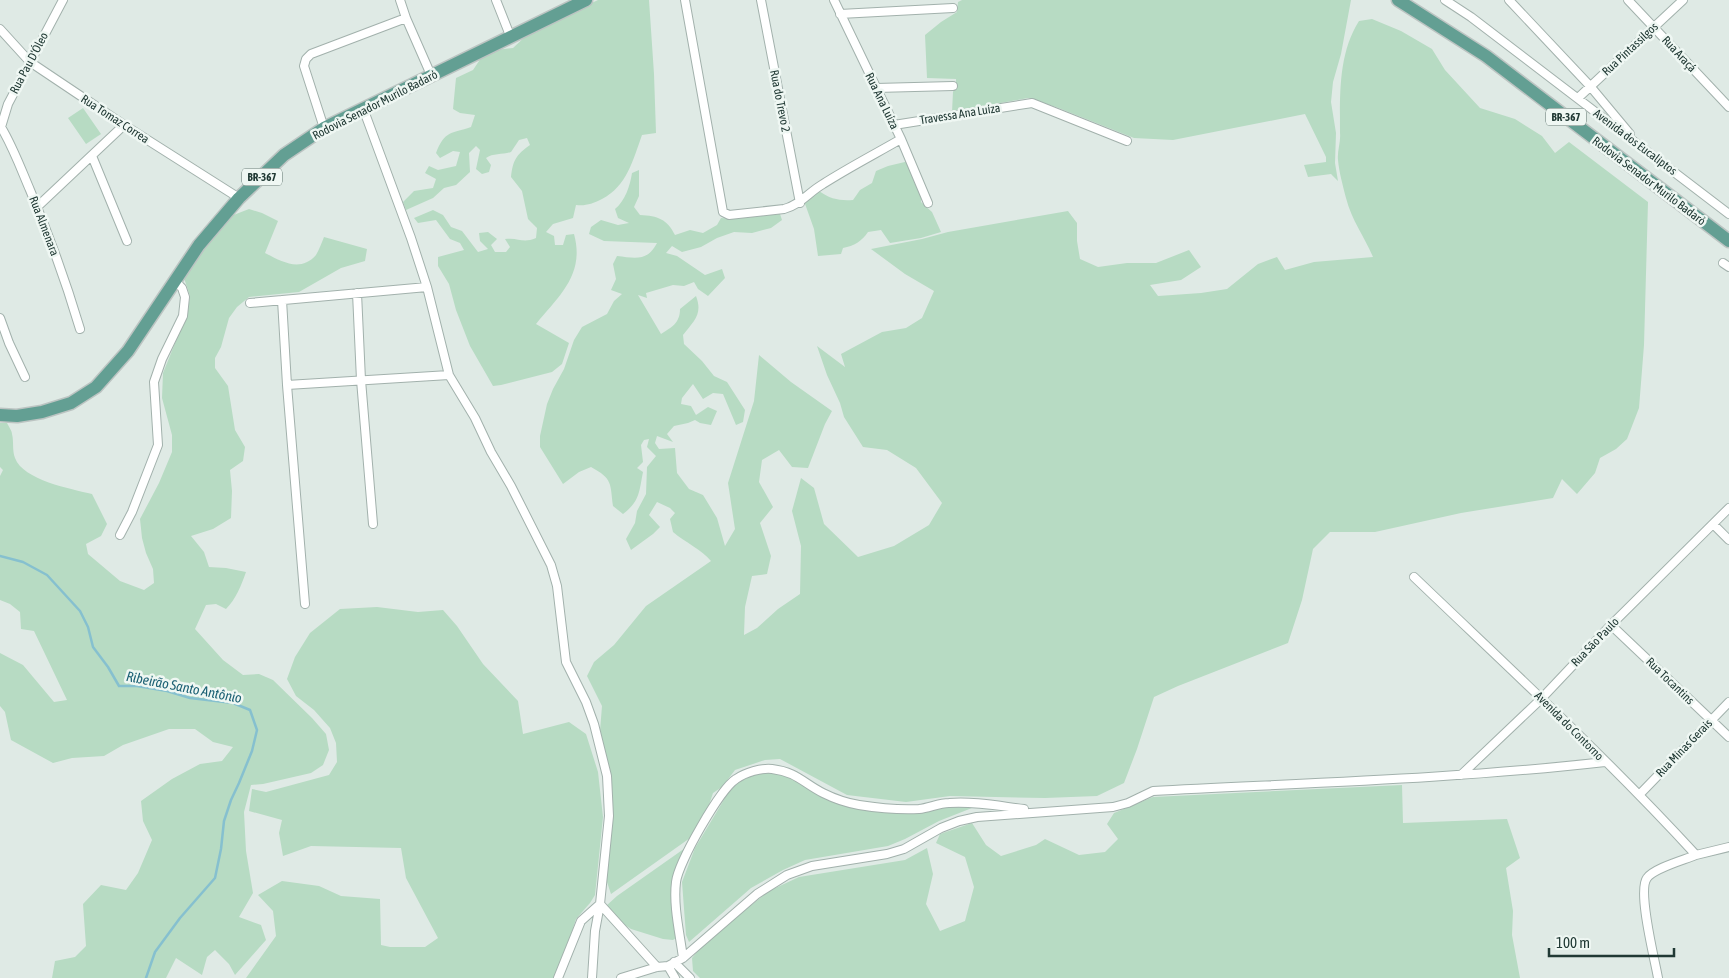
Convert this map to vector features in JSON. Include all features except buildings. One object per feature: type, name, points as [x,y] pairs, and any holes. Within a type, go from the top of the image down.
[{"type":"main road","name":"Rodovia Senador Murilo Badaró","points":[[0,415],[17,416],[42,412],[71,404],[96,387],[128,351],[199,245],[239,198],[284,156],[324,128],[586,0]]},
{"type":"main road","name":"Rodovia Senador Murilo Badaró","points":[[1398,0],[1486,56],[1729,241]]},
{"type":"street","name":"Rua Pau D'Óleo","points":[[0,127],[8,104],[63,0]]},
{"type":"street","points":[[400,0],[431,75]]},
{"type":"street","points":[[496,0],[511,38]]},
{"type":"street","points":[[685,0],[723,212],[729,215],[784,209],[800,203],[822,184],[901,139]]},
{"type":"street","name":"Rua do Trevo 2","points":[[761,0],[800,203]]},
{"type":"street","name":"Rua Ana Luíza","points":[[834,0],[901,139],[928,203]]},
{"type":"street","name":"Avenida dos Eucaliptos","points":[[1445,0],[1471,17],[1729,214]]},
{"type":"street","points":[[1509,0],[1590,86],[1637,143]]},
{"type":"street","name":"Rua Araçá","points":[[1628,0],[1729,108]]},
{"type":"street","name":"Rua Pintassilgos","points":[[1578,98],[1683,0]]},
{"type":"street","points":[[840,14],[953,8]]},
{"type":"street","points":[[324,128],[304,66],[306,59],[311,54],[406,18]]},
{"type":"street","name":"Rua Tomaz Correa","points":[[0,29],[30,62],[124,125],[239,198]]},
{"type":"street","points":[[876,88],[952,86]]},
{"type":"street","name":"Travessa Ana Luíza","points":[[894,125],[1026,103],[1037,104],[1127,141]]},
{"type":"street","points":[[363,108],[427,287],[449,375],[475,418],[551,565],[557,586],[566,662],[586,702],[594,724],[607,776],[609,816],[600,904],[595,931],[592,978]]},
{"type":"street","points":[[37,207],[124,125]]},
{"type":"street","name":"Rua Almenara","points":[[0,127],[10,141],[37,207],[69,290],[80,329]]},
{"type":"street","points":[[92,156],[127,242]]},
{"type":"street","points":[[120,535],[132,512],[158,445],[154,382],[162,359],[182,316],[186,297],[182,288],[176,282]]},
{"type":"street","points":[[250,302],[427,287]]},
{"type":"street","points":[[357,293],[361,380],[373,524]]},
{"type":"street","points":[[282,300],[286,385],[305,604]]},
{"type":"street","points":[[0,318],[25,377]]},
{"type":"street","points":[[286,385],[449,375]]},
{"type":"street","name":"Rua São Paulo","points":[[1461,775],[1541,699],[1611,625],[1729,508]]},
{"type":"street","points":[[1713,524],[1729,540]]},
{"type":"street","name":"Avenida do Contorno","points":[[1414,576],[1640,794],[1696,855]]},
{"type":"street","name":"Rua Tocantins","points":[[1611,625],[1729,737]]},
{"type":"street","name":"Rua Minas Gerais","points":[[1640,794],[1729,702]]},
{"type":"street","points":[[621,978],[671,964],[683,958],[757,894],[787,876],[812,866],[887,854],[904,849],[941,828],[977,816],[1120,806],[1153,791],[1541,770],[1605,762]]},
{"type":"street","points":[[683,958],[676,907],[676,882],[685,858],[723,792],[736,779],[758,770],[771,769],[791,773],[824,793],[856,805],[920,809],[948,803],[988,804],[1040,812]]},
{"type":"street","points":[[1658,978],[1644,905],[1643,888],[1646,879],[1652,873],[1696,855],[1729,847]]},
{"type":"street","points":[[600,904],[657,967]]},
{"type":"street","points":[[558,978],[582,921],[600,904]]},
{"type":"street","points":[[671,964],[675,978]]},
{"type":"street","points":[[671,964],[690,978]]},
{"type":"green space","points":[[598,0],[649,0],[656,133],[642,135],[628,172],[611,194],[592,203],[576,205],[573,218],[553,224],[546,232],[554,236],[555,245],[563,245],[566,235],[574,234],[577,248],[576,261],[568,283],[536,324],[569,343],[562,364],[552,372],[493,386],[470,346],[456,310],[449,284],[438,266],[438,257],[464,250],[460,243],[450,239],[436,220],[418,223],[414,218],[433,210],[443,215],[451,227],[462,231],[478,252],[488,249],[480,241],[479,233],[488,232],[497,239],[491,245],[495,252],[506,252],[510,247],[505,239],[527,240],[536,238],[537,228],[528,219],[522,191],[511,177],[516,158],[530,145],[527,138],[519,140],[511,152],[492,155],[486,158],[491,165],[489,172],[482,174],[476,169],[480,150],[476,146],[469,153],[470,172],[456,185],[444,188],[433,198],[406,210],[403,202],[414,191],[433,188],[436,179],[425,173],[429,166],[438,170],[456,166],[460,152],[453,151],[440,158],[436,153],[442,140],[449,134],[471,127],[475,115],[460,113],[453,109],[456,78],[473,70],[481,58],[496,50],[513,48],[529,33]]},
{"type":"green space","points":[[962,0],[1351,0],[1341,54],[1333,82],[1331,102],[1336,133],[1335,163],[1338,181],[1331,174],[1308,177],[1304,165],[1326,162],[1326,157],[1305,114],[1173,140],[1134,138],[1028,98],[952,112],[956,79],[927,78],[925,35],[957,12],[958,2]]},
{"type":"green space","points":[[1372,19],[1401,31],[1432,49],[1445,70],[1480,108],[1515,119],[1542,136],[1555,153],[1569,142],[1648,202],[1644,345],[1639,408],[1627,439],[1616,449],[1600,458],[1595,473],[1577,494],[1562,479],[1553,498],[1461,513],[1375,532],[1330,532],[1313,549],[1302,600],[1288,643],[1154,697],[1124,783],[1097,796],[1045,798],[950,796],[906,802],[847,795],[780,759],[765,760],[735,770],[722,787],[713,793],[706,814],[690,838],[611,894],[606,879],[613,821],[612,786],[600,731],[602,706],[587,676],[594,662],[614,645],[646,606],[711,561],[703,553],[673,532],[670,519],[675,513],[670,508],[657,502],[649,515],[660,527],[631,550],[626,539],[635,523],[637,511],[646,494],[647,467],[656,456],[647,447],[649,439],[644,440],[641,445],[643,462],[637,468],[643,472],[638,496],[633,505],[623,514],[613,506],[611,487],[603,475],[591,467],[579,472],[563,484],[540,447],[540,436],[547,404],[564,369],[574,340],[582,327],[607,314],[614,301],[622,294],[611,290],[616,279],[613,264],[617,256],[635,258],[645,256],[657,243],[604,241],[589,234],[591,227],[601,220],[618,225],[629,223],[618,218],[615,209],[622,202],[632,173],[639,170],[639,196],[634,207],[640,215],[661,219],[669,225],[675,235],[690,230],[703,233],[717,225],[721,218],[734,219],[780,214],[782,220],[771,228],[752,233],[734,232],[717,238],[701,247],[682,252],[672,246],[666,253],[677,256],[705,275],[722,269],[725,278],[708,296],[698,289],[694,282],[684,286],[673,285],[646,293],[647,298],[638,295],[661,334],[675,324],[679,318],[680,309],[696,296],[698,313],[683,335],[684,344],[702,361],[714,376],[727,382],[745,410],[743,422],[736,425],[723,394],[713,393],[703,399],[693,384],[682,398],[681,404],[691,406],[696,415],[708,407],[717,411],[711,425],[695,420],[674,426],[667,434],[673,442],[657,436],[655,443],[659,449],[675,448],[677,473],[689,489],[703,495],[717,518],[725,546],[735,529],[728,483],[754,401],[759,355],[791,382],[832,411],[808,468],[792,467],[779,450],[762,460],[759,482],[773,507],[760,523],[771,556],[767,574],[752,576],[745,607],[744,635],[757,628],[778,609],[800,594],[801,546],[792,511],[801,478],[814,488],[824,524],[858,557],[894,546],[929,525],[942,503],[916,468],[887,450],[863,447],[844,417],[817,346],[845,367],[841,354],[882,332],[906,328],[922,318],[934,291],[905,274],[871,249],[948,232],[1068,211],[1077,223],[1080,259],[1098,267],[1127,263],[1156,263],[1189,250],[1201,267],[1181,280],[1150,285],[1158,296],[1227,289],[1258,264],[1277,257],[1285,270],[1314,262],[1373,257],[1349,206],[1340,174],[1338,157],[1342,76],[1347,47],[1359,21]]},
{"type":"green space","points":[[83,108],[101,134],[86,144],[68,118]]},
{"type":"green space","points":[[909,161],[921,191],[921,202],[932,212],[941,232],[921,238],[890,243],[881,230],[868,232],[857,243],[843,248],[841,254],[818,256],[814,229],[804,201],[819,191],[835,199],[853,200],[860,190],[872,183],[876,171]]},
{"type":"green space","points":[[249,209],[278,221],[265,253],[284,262],[297,264],[310,260],[316,255],[324,237],[367,249],[365,261],[341,268],[299,292],[249,297],[237,307],[229,318],[221,347],[215,358],[215,368],[228,386],[235,430],[245,447],[243,461],[230,470],[232,491],[231,518],[213,529],[191,536],[204,552],[209,567],[246,572],[238,592],[230,605],[226,609],[216,604],[206,605],[195,629],[223,660],[243,675],[259,674],[273,680],[326,734],[329,750],[323,765],[311,773],[251,785],[244,812],[246,851],[253,893],[239,917],[261,925],[266,940],[235,975],[229,964],[215,950],[207,957],[202,975],[176,958],[166,978],[52,978],[55,961],[75,957],[86,946],[83,904],[101,885],[126,890],[138,873],[152,840],[143,821],[141,801],[172,779],[200,764],[222,761],[233,747],[213,742],[195,729],[169,729],[123,745],[104,756],[72,758],[53,763],[11,740],[5,712],[0,706],[0,653],[23,665],[54,702],[67,700],[34,631],[21,629],[20,612],[10,604],[0,600],[0,476],[3,470],[0,467],[0,423],[7,423],[12,433],[15,458],[27,472],[37,478],[92,494],[107,524],[101,536],[86,544],[88,554],[120,581],[144,590],[154,583],[153,569],[142,538],[140,519],[159,483],[172,452],[172,435],[162,398],[163,373],[188,311],[190,296],[184,278],[214,235],[231,216]]},
{"type":"green space","points":[[377,607],[418,612],[443,610],[457,626],[483,664],[518,701],[523,734],[569,722],[586,734],[598,772],[603,817],[595,895],[576,919],[563,959],[554,978],[246,978],[276,936],[273,911],[258,895],[282,881],[319,886],[341,896],[380,899],[381,945],[390,947],[425,947],[438,938],[406,878],[401,848],[311,846],[283,856],[279,833],[282,820],[249,811],[252,789],[266,792],[329,775],[337,762],[336,743],[330,728],[314,710],[296,696],[287,679],[295,657],[310,633],[340,609]]},
{"type":"green space","points":[[759,772],[771,772],[790,776],[857,808],[977,806],[939,821],[888,846],[805,860],[783,870],[751,888],[689,942],[686,935],[682,882],[695,848],[728,793],[739,782]]},
{"type":"green space","points":[[1402,785],[1403,823],[1507,819],[1520,858],[1506,868],[1513,911],[1512,935],[1520,978],[700,978],[693,971],[692,958],[705,942],[769,891],[799,877],[905,860],[927,848],[933,874],[926,904],[940,931],[965,921],[974,887],[965,857],[936,843],[940,834],[972,823],[986,845],[1001,856],[1036,845],[1045,839],[1079,855],[1105,852],[1118,839],[1107,824],[1114,813],[1153,797]]},
{"type":"green space","points":[[688,846],[678,868],[679,936],[673,940],[663,939],[631,929],[613,917],[606,906],[617,896]]},
{"type":"waterway","name":"Ribeirão Santo Antônio","points":[[0,556],[23,562],[47,575],[80,611],[88,627],[93,647],[119,686],[137,686],[167,691],[190,698],[233,703],[250,710],[257,730],[252,751],[224,821],[215,878],[180,918],[155,952],[146,978]]}]
